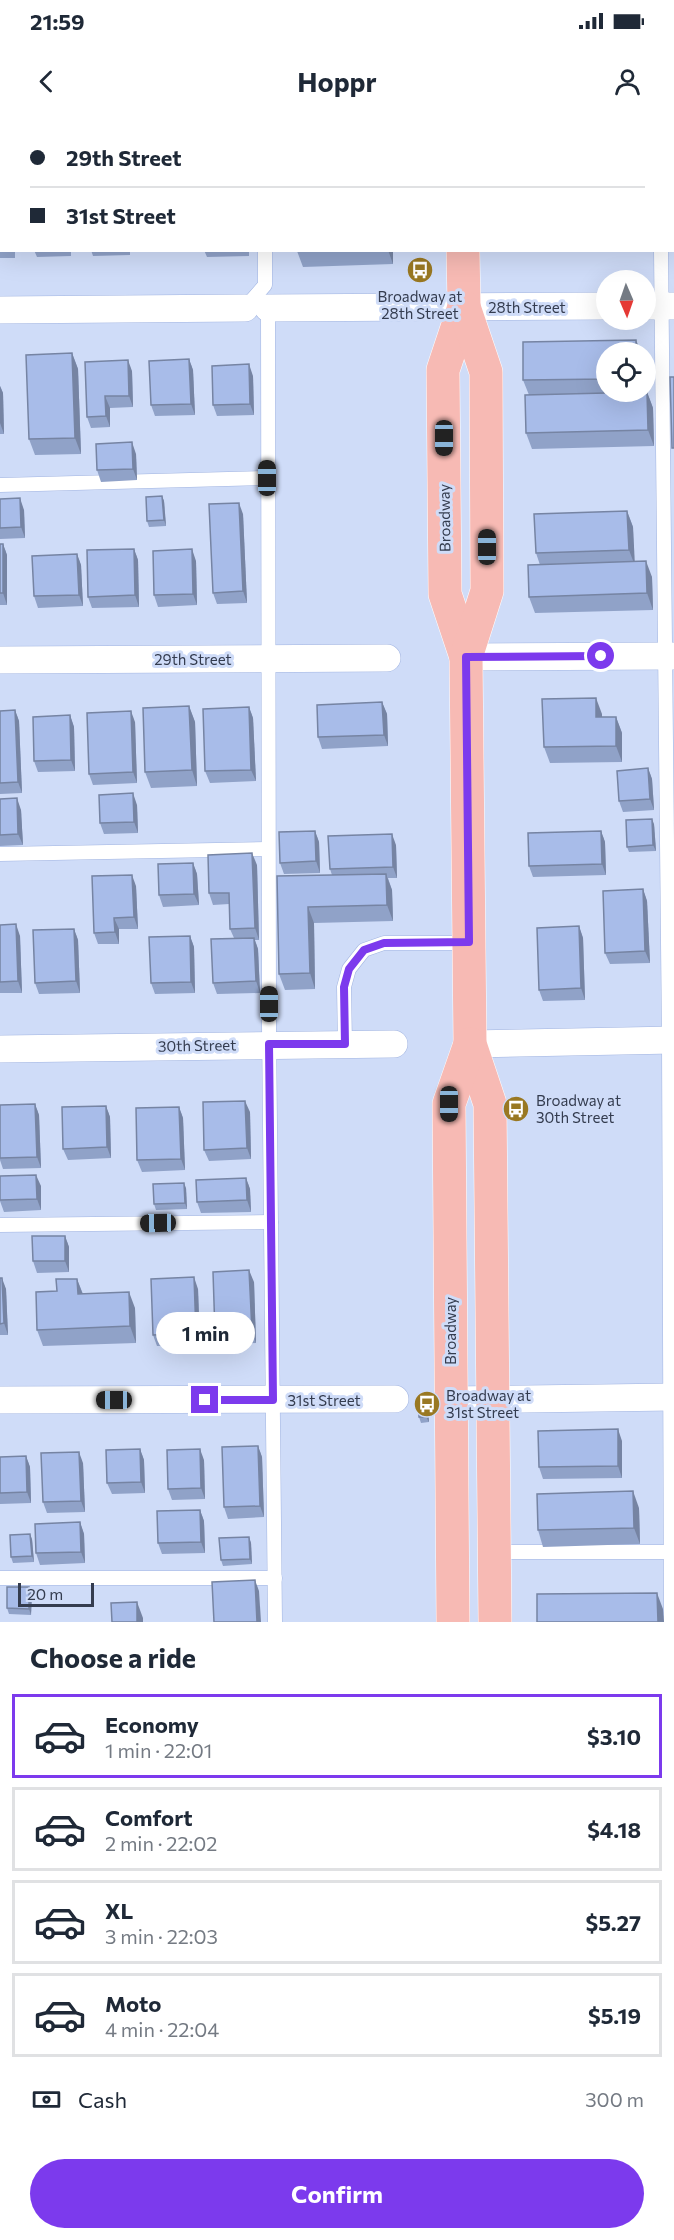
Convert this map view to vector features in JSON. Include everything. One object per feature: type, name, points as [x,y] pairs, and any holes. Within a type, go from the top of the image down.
[{"type":"main road","name":"Broadway","points":[[463,252],[464,307],[486,372],[487,591],[466,657]]},
{"type":"main road","name":"Broadway","points":[[464,307],[443,370],[445,594],[466,657],[470,1044],[490,1104],[495,1622]]},
{"type":"main road","name":"Broadway","points":[[453,1622],[449,1104],[470,1044]]},
{"type":"street","name":"28th Street","points":[[0,310],[596,306]]},
{"type":"street","points":[[466,657],[669,656]]},
{"type":"street","name":"29th Street","points":[[0,660],[387,658]]},
{"type":"street","points":[[470,1044],[672,1040]]},
{"type":"street","name":"30th Street","points":[[0,1049],[394,1044]]},
{"type":"street","points":[[451,1400],[672,1397]]},
{"type":"street","name":"31st Street","points":[[0,1400],[395,1399]]},
{"type":"lane","points":[[265,252],[265,285],[257,308],[267,478],[269,1044],[275,1622]]},
{"type":"lane","points":[[661,252],[660,306],[668,479],[672,1040],[671,1622]]},
{"type":"lane","points":[[0,485],[267,478]]},
{"type":"lane","points":[[0,854],[268,849]]},
{"type":"lane","points":[[345,1044],[344,987],[349,969],[364,950],[384,943],[469,942]]},
{"type":"lane","points":[[0,1225],[271,1222]]},
{"type":"lane","points":[[494,1552],[670,1552]]},
{"type":"lane","points":[[0,1578],[275,1578]]},
{"type":"building","points":[[636,340],[636,342],[596,342],[596,379],[523,380],[523,342]]},
{"type":"building","points":[[72,353],[75,438],[29,439],[26,355]]},
{"type":"building","points":[[189,359],[191,404],[151,405],[149,361]]},
{"type":"building","points":[[128,360],[129,396],[105,396],[106,416],[87,417],[85,362]]},
{"type":"building","points":[[249,364],[250,404],[213,405],[212,366]]},
{"type":"building","points":[[670,377],[674,377],[674,448],[672,448]]},
{"type":"building","points":[[596,393],[596,402],[647,402],[648,430],[526,433],[525,395]]},
{"type":"building","points":[[132,442],[133,469],[97,470],[96,444]]},
{"type":"building","points":[[162,496],[164,520],[147,521],[146,497]]},
{"type":"building","points":[[20,498],[21,527],[0,528],[0,499]]},
{"type":"building","points":[[239,503],[243,591],[213,593],[209,504]]},
{"type":"building","points":[[627,511],[629,550],[536,553],[534,514]]},
{"type":"building","points":[[0,544],[3,544],[3,593],[0,593]]},
{"type":"building","points":[[134,549],[135,595],[88,597],[87,550]]},
{"type":"building","points":[[192,549],[193,594],[154,595],[153,551]]},
{"type":"building","points":[[77,554],[79,595],[34,596],[32,556]]},
{"type":"building","points":[[646,561],[647,593],[529,597],[528,565]]},
{"type":"building","points":[[596,698],[596,717],[616,717],[616,746],[544,747],[542,699]]},
{"type":"building","points":[[382,702],[384,735],[318,737],[317,705]]},
{"type":"building","points":[[189,706],[192,770],[145,772],[143,708]]},
{"type":"building","points":[[249,707],[251,770],[205,771],[203,709]]},
{"type":"building","points":[[15,710],[18,782],[0,783],[0,711]]},
{"type":"building","points":[[131,711],[133,772],[89,774],[87,713]]},
{"type":"building","points":[[70,715],[71,760],[34,761],[33,717]]},
{"type":"building","points":[[648,768],[650,799],[619,801],[617,771]]},
{"type":"building","points":[[133,793],[134,822],[100,823],[99,795]]},
{"type":"building","points":[[17,798],[18,834],[0,835],[0,799]]},
{"type":"building","points":[[652,819],[653,845],[627,847],[626,820]]},
{"type":"building","points":[[315,831],[316,861],[280,863],[279,832]]},
{"type":"building","points":[[601,831],[602,864],[529,866],[528,833]]},
{"type":"building","points":[[392,834],[393,867],[330,869],[328,836]]},
{"type":"building","points":[[252,853],[255,928],[230,929],[229,893],[209,893],[208,855]]},
{"type":"building","points":[[193,863],[194,894],[159,895],[158,864]]},
{"type":"building","points":[[386,874],[387,905],[308,907],[310,973],[279,974],[277,876]]},
{"type":"building","points":[[132,875],[134,917],[114,918],[115,932],[94,933],[92,876]]},
{"type":"building","points":[[643,889],[645,951],[605,953],[603,891]]},
{"type":"building","points":[[16,924],[18,981],[0,982],[0,925]]},
{"type":"building","points":[[579,926],[581,988],[539,990],[537,928]]},
{"type":"building","points":[[74,929],[76,981],[35,983],[33,930]]},
{"type":"building","points":[[190,936],[191,982],[151,983],[149,937]]},
{"type":"building","points":[[254,938],[256,981],[213,983],[211,939]]},
{"type":"building","points":[[245,1101],[247,1148],[204,1150],[203,1102]]},
{"type":"building","points":[[35,1104],[37,1157],[0,1158],[0,1105]]},
{"type":"building","points":[[106,1106],[107,1147],[63,1149],[62,1107]]},
{"type":"building","points":[[179,1107],[181,1159],[137,1160],[136,1108]]},
{"type":"building","points":[[36,1175],[37,1199],[0,1200],[0,1176]]},
{"type":"building","points":[[246,1178],[247,1200],[197,1202],[196,1180]]},
{"type":"building","points":[[184,1183],[185,1203],[154,1204],[153,1184]]},
{"type":"building","points":[[32,1236],[65,1236],[65,1261],[33,1261]]},
{"type":"building","points":[[249,1270],[252,1331],[215,1333],[213,1272]]},
{"type":"building","points":[[194,1277],[196,1333],[153,1335],[151,1279]]},
{"type":"building","points":[[0,1278],[2,1278],[4,1323],[0,1324]]},
{"type":"building","points":[[56,1279],[77,1279],[78,1294],[129,1292],[130,1326],[37,1330],[36,1292],[57,1291]]},
{"type":"building","points":[[419,1400],[426,1400],[426,1417],[419,1417]]},
{"type":"building","points":[[618,1429],[618,1466],[539,1467],[538,1431]]},
{"type":"building","points":[[258,1446],[260,1506],[224,1507],[222,1447]]},
{"type":"building","points":[[140,1449],[141,1482],[107,1483],[106,1450]]},
{"type":"building","points":[[200,1449],[201,1488],[168,1489],[167,1450]]},
{"type":"building","points":[[79,1452],[81,1501],[43,1502],[41,1453]]},
{"type":"building","points":[[26,1456],[27,1492],[0,1493],[0,1457]]},
{"type":"building","points":[[633,1491],[634,1528],[538,1530],[537,1494]]},
{"type":"building","points":[[200,1510],[201,1542],[158,1543],[157,1511]]},
{"type":"building","points":[[80,1522],[81,1552],[36,1553],[35,1524]]},
{"type":"building","points":[[30,1534],[32,1556],[11,1557],[10,1535]]},
{"type":"building","points":[[249,1537],[250,1559],[221,1560],[219,1538]]},
{"type":"building","points":[[255,1580],[257,1622],[214,1622],[212,1582]]},
{"type":"building","points":[[7,1587],[29,1587],[29,1609],[7,1608]]},
{"type":"building","points":[[657,1593],[658,1622],[537,1622],[537,1594]]},
{"type":"building","points":[[137,1602],[137,1622],[112,1622],[111,1603]]},
{"type":"place","name":"Broadway at 28th Street","points":[[420,270]]},
{"type":"place","name":"Broadway at 30th Street","points":[[516,1109]]},
{"type":"place","name":"Broadway at 31st Street","points":[[427,1404]]},
{"type":"route","points":[[205,1400],[273,1400],[269,1044],[345,1044],[344,987],[349,969],[364,950],[384,943],[469,942],[466,657],[601,656]]}]
